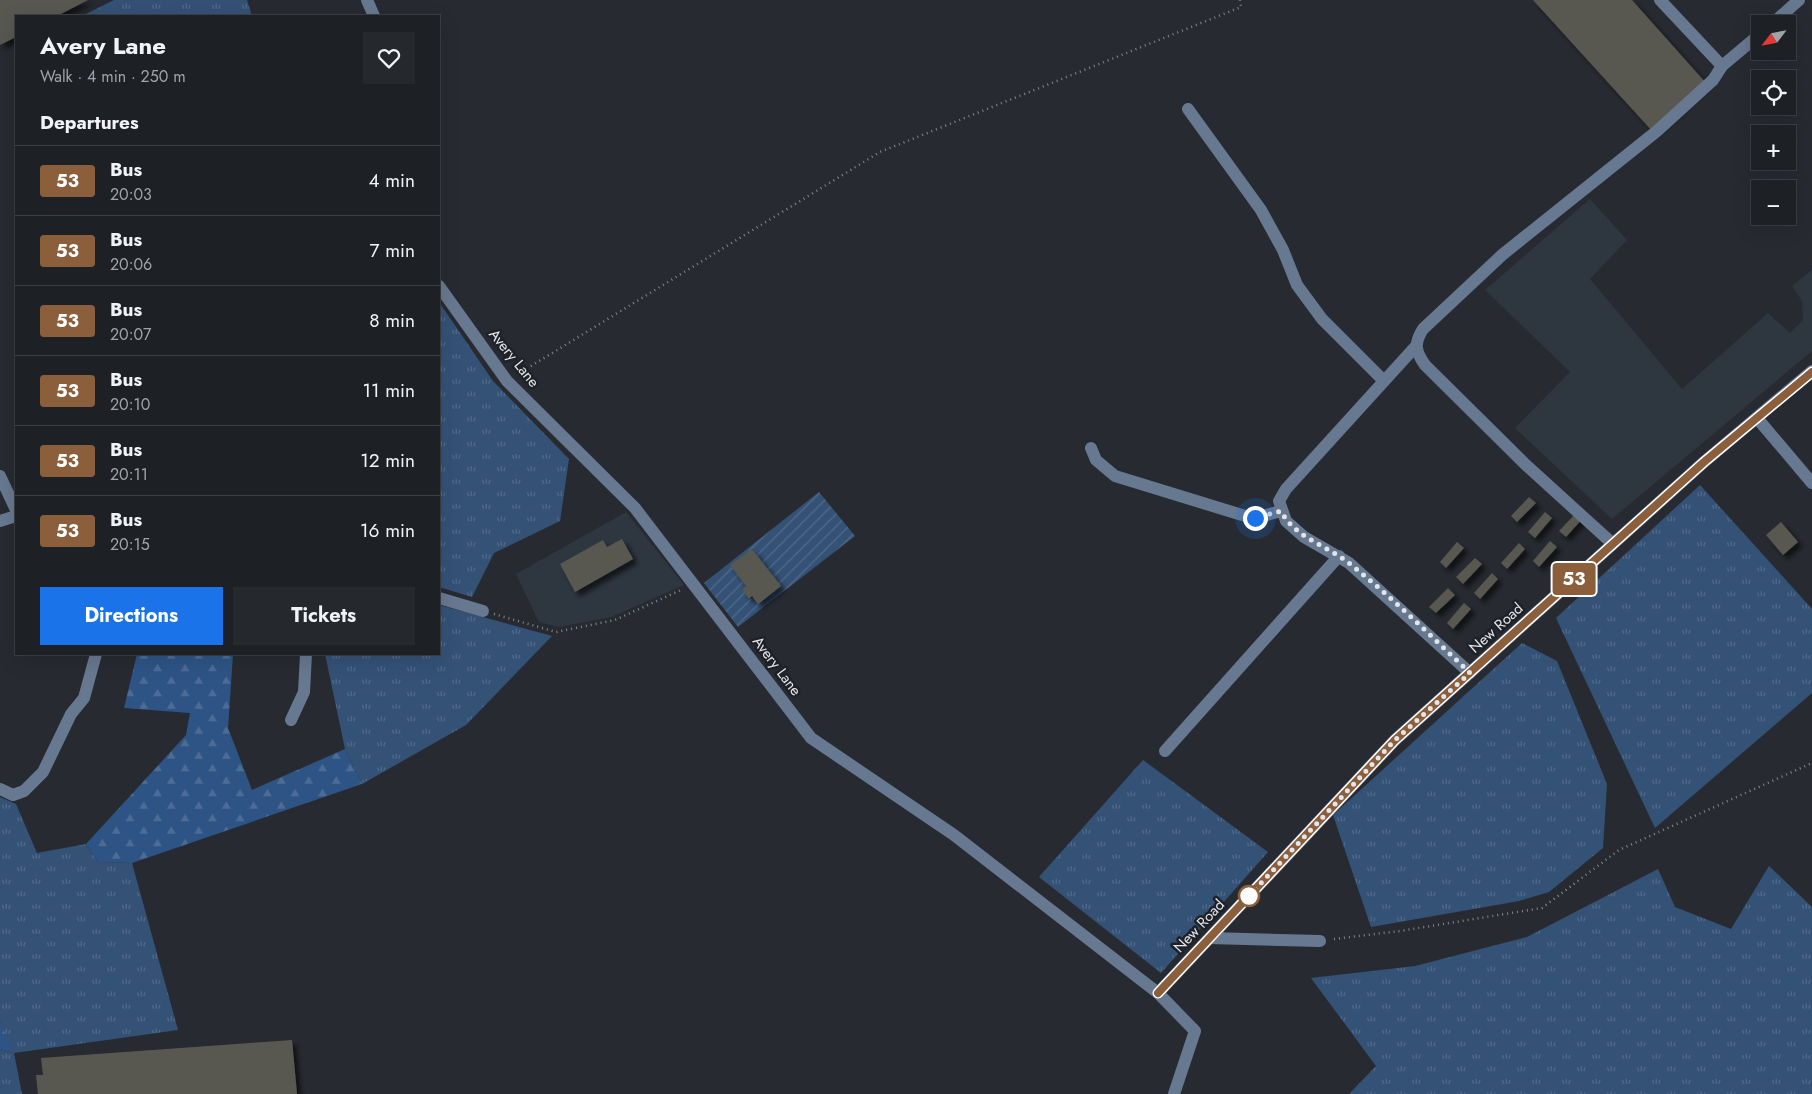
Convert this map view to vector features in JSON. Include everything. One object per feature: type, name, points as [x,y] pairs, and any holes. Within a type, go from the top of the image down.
[{"type":"street","points":[[367,0],[374,15]]},
{"type":"street","points":[[1660,0],[1722,66]]},
{"type":"street","points":[[1782,15],[1798,0]]},
{"type":"street","points":[[1613,544],[1526,465],[1424,365],[1418,354],[1417,338],[1423,329],[1502,255],[1657,131],[1712,80],[1722,66],[1751,42]]},
{"type":"street","points":[[1188,109],[1261,210],[1283,250],[1298,285],[1322,319],[1384,381]]},
{"type":"street","name":"Avery Lane","points":[[440,287],[507,381],[635,508],[811,738],[954,835],[1158,993],[1195,1031],[1174,1094]]},
{"type":"street","points":[[1416,346],[1286,489],[1279,501],[1286,521],[1304,537],[1349,563],[1470,673]]},
{"type":"street","name":"New Road","points":[[1158,993],[1395,740],[1704,462],[1812,372]]},
{"type":"street","points":[[1757,418],[1812,483]]},
{"type":"street","points":[[1091,448],[1100,464],[1115,476],[1255,518],[1281,511]]},
{"type":"street","points":[[0,476],[15,508]]},
{"type":"street","points":[[0,521],[15,516]]},
{"type":"street","points":[[1165,751],[1339,556]]},
{"type":"street","points":[[440,598],[483,611]]},
{"type":"street","points":[[0,789],[13,794],[24,791],[43,772],[71,714],[84,698],[96,655]]},
{"type":"street","points":[[291,720],[304,692],[306,655]]},
{"type":"street","points":[[1210,938],[1320,941]]},
{"type":"path","points":[[507,381],[880,152],[1241,7],[1240,0]]},
{"type":"path","points":[[483,611],[556,632],[615,620],[693,584]]},
{"type":"path","points":[[1320,941],[1400,931],[1542,908],[1619,850],[1812,763]]},
{"type":"shaded area","points":[[1590,199],[1627,240],[1590,279],[1682,389],[1768,313],[1790,333],[1803,320],[1802,301],[1792,286],[1812,270],[1812,351],[1612,519],[1515,428],[1570,372],[1485,290]]},
{"type":"shaded area","points":[[626,512],[684,585],[611,617],[559,627],[539,622],[516,574]]},
{"type":"green space","points":[[114,0],[247,0],[252,15],[84,15]]},
{"type":"green space","points":[[440,303],[493,381],[569,459],[560,521],[494,553],[472,597],[440,587]]},
{"type":"green space","points":[[1700,485],[1812,609],[1812,693],[1655,828],[1556,618]]},
{"type":"green space","points":[[819,492],[855,536],[738,627],[704,583]],"holes":[[[752,549],[780,586],[750,599],[742,589],[746,586],[731,565]]]},
{"type":"green space","points":[[440,605],[552,636],[466,725],[362,784],[345,749],[325,655],[440,655]]},
{"type":"green space","points":[[1522,643],[1557,661],[1607,784],[1603,848],[1549,892],[1519,901],[1371,927],[1333,815]]},
{"type":"green space","points":[[137,655],[233,655],[228,728],[252,790],[345,749],[362,784],[132,863],[98,862],[86,844],[186,735],[190,713],[124,708]]},
{"type":"green space","points":[[1143,760],[1268,852],[1161,973],[1039,877]]},
{"type":"green space","points":[[0,797],[16,804],[37,853],[86,844],[98,862],[132,863],[178,1030],[14,1053],[22,1094],[0,1094],[0,1049],[13,1053],[0,1022]]},
{"type":"green space","points":[[1769,866],[1812,907],[1812,1094],[1349,1094],[1376,1066],[1311,978],[1415,966],[1527,937],[1658,869],[1675,907],[1731,929]]},
{"type":"green space","points":[[0,1022],[14,1053],[0,1049]]},
{"type":"building","points":[[0,0],[88,0],[59,15],[15,15],[15,38],[0,45]]},
{"type":"building","points":[[1533,0],[1632,0],[1706,83],[1653,132]]},
{"type":"building","points":[[1529,497],[1536,503],[1517,522],[1511,516]]},
{"type":"building","points":[[1545,512],[1552,518],[1535,538],[1528,532]]},
{"type":"building","points":[[1577,512],[1583,518],[1566,537],[1559,531]]},
{"type":"building","points":[[1781,522],[1798,542],[1783,555],[1766,535]]},
{"type":"building","points":[[622,539],[633,559],[575,592],[560,564],[603,540],[607,547]]},
{"type":"building","points":[[1550,541],[1557,547],[1539,567],[1533,561]]},
{"type":"building","points":[[1457,542],[1464,548],[1446,568],[1440,562]]},
{"type":"building","points":[[1519,543],[1525,549],[1507,569],[1501,563]]},
{"type":"building","points":[[752,549],[781,586],[758,604],[752,596],[749,599],[742,589],[746,586],[730,565]]},
{"type":"building","points":[[1475,558],[1482,564],[1463,584],[1456,577]]},
{"type":"building","points":[[1492,573],[1498,579],[1480,599],[1474,593]]},
{"type":"building","points":[[1448,588],[1455,595],[1436,613],[1429,607]]},
{"type":"building","points":[[1464,603],[1471,609],[1453,629],[1447,623]]},
{"type":"building","points":[[292,1040],[297,1094],[38,1094],[36,1075],[43,1075],[41,1058]]},
{"type":"bus line","name":"53","points":[[1158,993],[1395,740],[1704,462],[1812,372]]},
{"type":"route","points":[[1249,896],[1395,740],[1470,673],[1349,563],[1304,537],[1286,521],[1281,511],[1255,518]]}]
